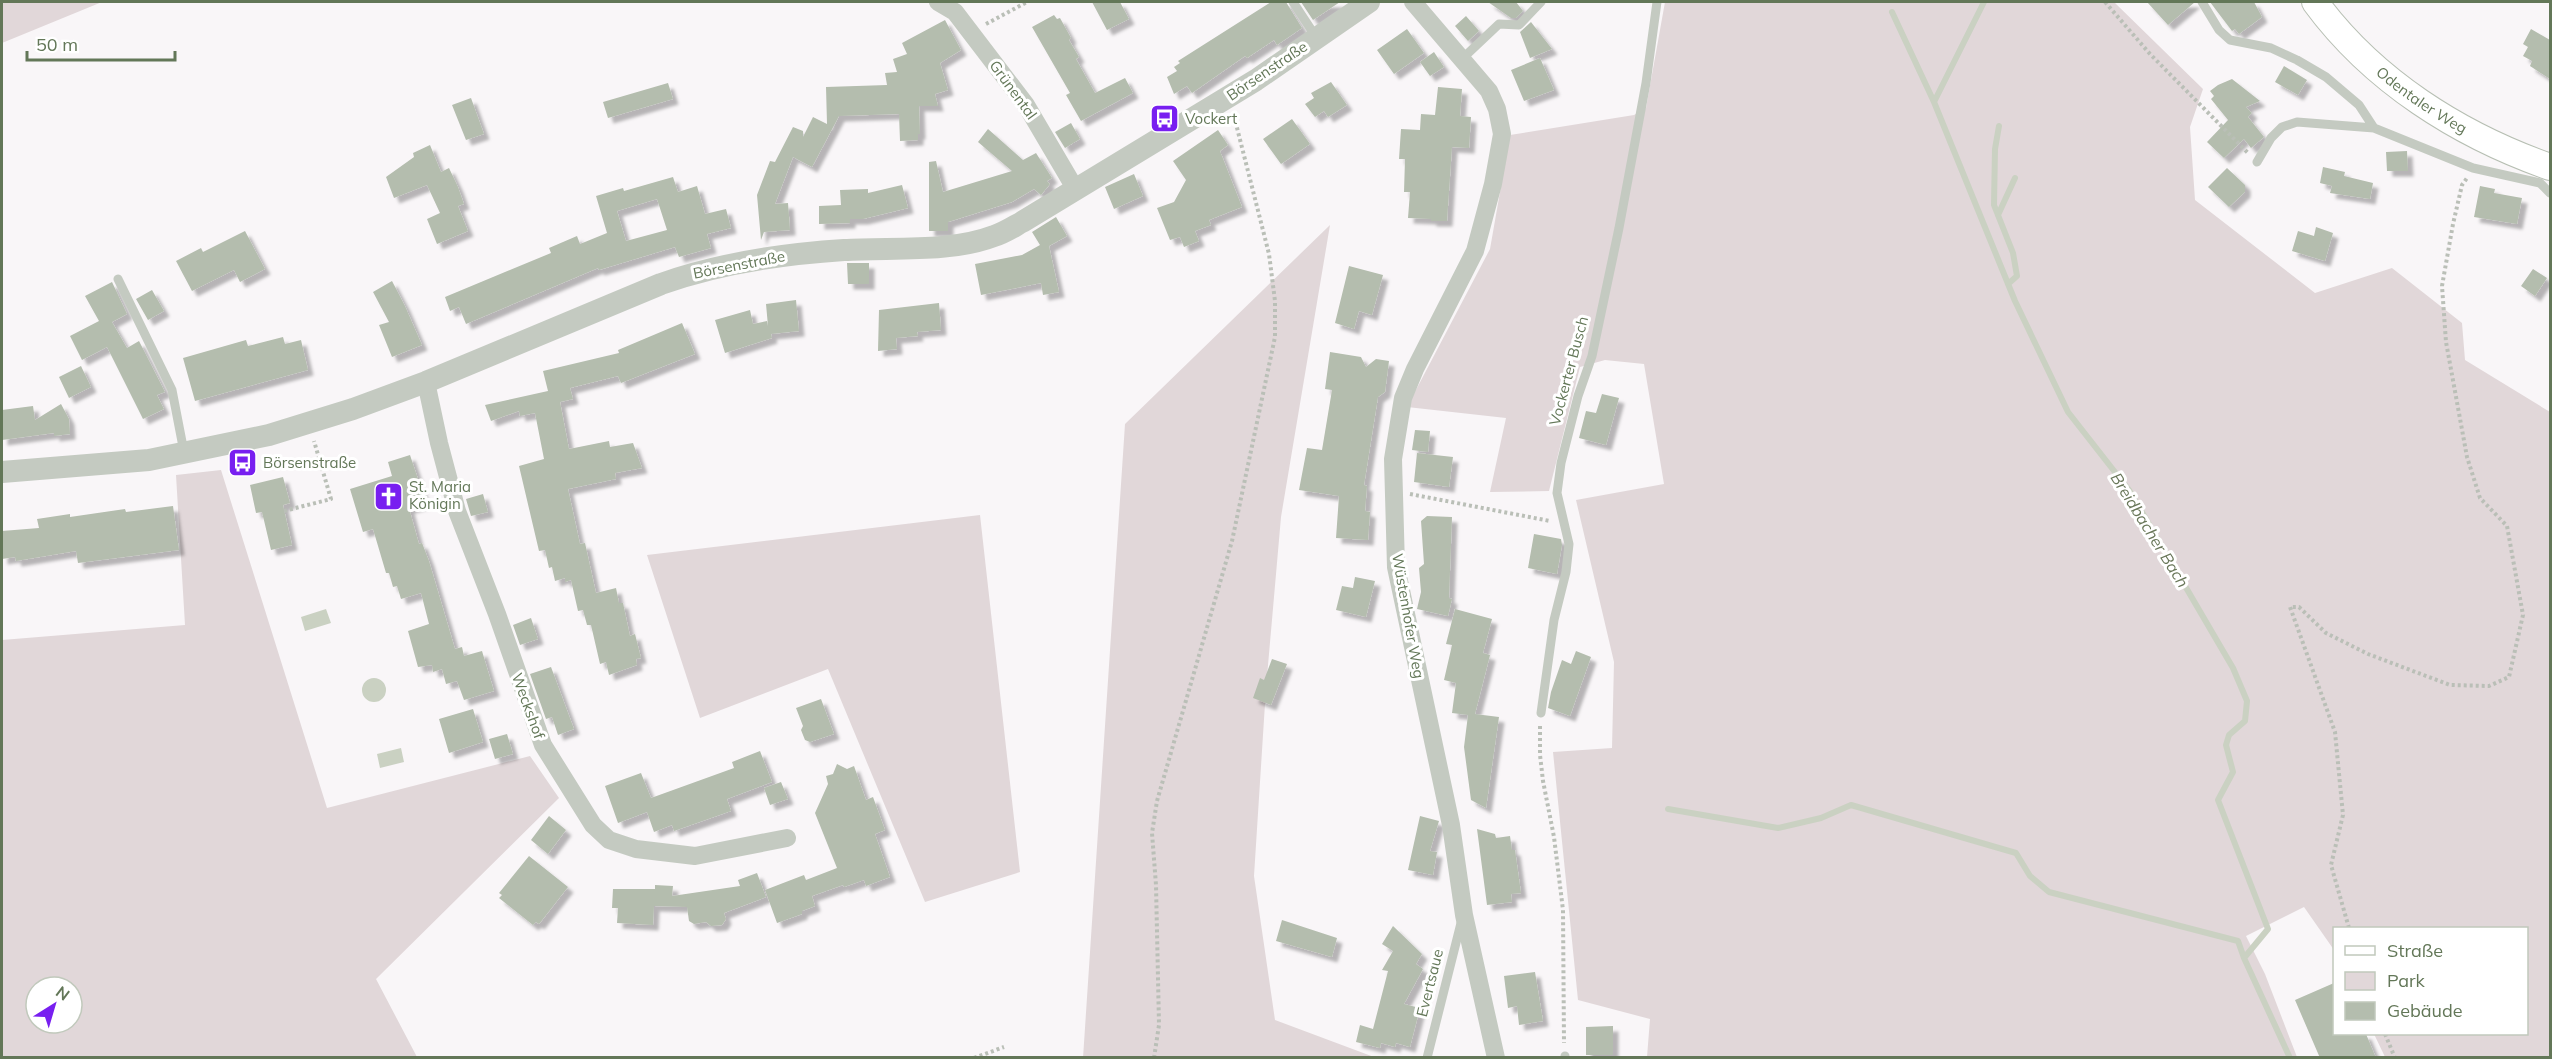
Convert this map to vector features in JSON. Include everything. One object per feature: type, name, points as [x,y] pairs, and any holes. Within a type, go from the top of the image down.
[{"type":"main road","name":"Odentaler Weg","points":[[2315,2],[2367,60],[2430,110],[2545,172]]},
{"type":"street","name":"Grünental","points":[[938,2],[955,12],[971,32],[1042,129],[1077,190]]},
{"type":"street","name":"Börsenstraße","points":[[2,472],[131,462],[269,435],[353,409],[426,382],[694,272],[723,265],[817,252],[955,245],[1003,232],[1077,190],[1230,96],[1369,2]]},
{"type":"street","name":"Wüstenhofer Weg","points":[[1413,2],[1489,91],[1500,122],[1501,144],[1475,250],[1415,369],[1404,398],[1393,459],[1396,567],[1451,825],[1464,915],[1496,1058]]},
{"type":"street","name":"Weckshof","points":[[426,382],[457,510],[497,614],[527,703],[543,745],[593,825],[609,840],[636,849],[695,856],[787,838]]},
{"type":"lane","points":[[1293,2],[1317,38]]},
{"type":"lane","points":[[1463,58],[1499,24],[1519,25],[1542,2]]},
{"type":"lane","name":"Vockerter Busch","points":[[1540,712],[1554,620],[1566,573],[1569,544],[1557,493],[1561,463],[1578,396],[1592,356],[1619,228],[1646,83],[1657,2]]},
{"type":"lane","points":[[2202,2],[2219,30],[2230,40],[2271,48],[2326,77],[2359,105],[2374,128]]},
{"type":"lane","points":[[2257,162],[2271,138],[2282,127],[2297,122],[2374,128],[2473,168],[2545,172],[2550,193]]},
{"type":"lane","points":[[118,279],[172,390],[185,453]]},
{"type":"lane","name":"Evertsaue","points":[[1427,1058],[1464,915]]},
{"type":"path","points":[[971,32],[1027,2]]},
{"type":"path","points":[[2105,2],[2150,54],[2257,162]]},
{"type":"path","points":[[1154,1058],[1159,1025],[1156,885],[1152,833],[1156,801],[1232,541],[1275,337],[1275,301],[1269,254],[1230,96]]},
{"type":"path","points":[[2349,927],[2331,865],[2343,815],[2335,732],[2290,607],[2299,607],[2326,633],[2368,654],[2450,685],[2489,687],[2509,676],[2523,615],[2507,526],[2480,498],[2467,457],[2446,342],[2442,286],[2462,185],[2473,168]]},
{"type":"path","points":[[284,511],[331,500],[308,423]]},
{"type":"path","points":[[1394,492],[1566,524]]},
{"type":"path","points":[[1540,712],[1540,755],[1554,837],[1563,910],[1565,1057]]},
{"type":"path","points":[[2385,1035],[2396,1058]]},
{"type":"path","points":[[975,1058],[1004,1047]]},
{"type":"green space","points":[[2,2],[102,2],[2,43]]},
{"type":"green space","points":[[1665,2],[2114,2],[2203,89],[2190,127],[2195,200],[2315,293],[2392,268],[2462,323],[2465,360],[2550,412],[2550,1057],[2385,1057],[2374,1035],[2528,1035],[2528,927],[2333,927],[2333,949],[2304,907],[2246,936],[2265,974],[2297,1057],[1647,1057],[1650,1019],[1578,1000],[1553,752],[1612,748],[1614,662],[1576,500],[1664,484],[1644,364],[1605,360],[1580,367],[1549,491],[1490,492],[1506,418],[1407,407],[1490,249],[1510,135],[1634,115],[1646,108]]},
{"type":"green space","points":[[1330,225],[1281,517],[1266,688],[1254,876],[1275,1020],[1374,1057],[1083,1058],[1125,424]]},
{"type":"green space","points":[[221,470],[327,808],[530,756],[559,798],[376,979],[417,1057],[2,1057],[2,640],[185,625],[176,475]]},
{"type":"green space","points":[[980,515],[1020,872],[925,902],[828,669],[700,718],[647,555]]},
{"type":"shaded area","points":[[326,609],[331,623],[305,631],[301,617]]},
{"type":"shaded area","points":[[374,678],[383,681],[386,690],[383,699],[374,702],[365,699],[362,690],[365,681]]},
{"type":"shaded area","points":[[401,748],[404,762],[380,768],[377,754]]},
{"type":"building","points":[[1092,2],[1120,2],[1129,19],[1107,30]]},
{"type":"building","points":[[1271,2],[1286,2],[1302,28],[1277,45],[1274,40],[1247,58],[1245,56],[1192,93],[1187,86],[1174,94],[1167,77],[1177,71],[1174,67],[1180,63],[1178,61]]},
{"type":"building","points":[[1301,2],[1340,2],[1313,20]]},
{"type":"building","points":[[1488,2],[1516,2],[1523,11],[1516,18],[1511,18]]},
{"type":"building","points":[[2147,2],[2195,2],[2168,25]]},
{"type":"building","points":[[2210,2],[2254,2],[2262,17],[2239,34],[2235,29],[2232,31]]},
{"type":"building","points":[[1054,15],[1057,19],[1060,18],[1071,38],[1069,40],[1079,57],[1076,59],[1095,93],[1125,78],[1133,93],[1081,121],[1066,95],[1070,93],[1032,27]]},
{"type":"building","points":[[1466,16],[1479,31],[1468,41],[1455,26]]},
{"type":"building","points":[[945,20],[961,50],[940,63],[948,90],[935,94],[938,106],[919,106],[920,134],[918,134],[918,140],[900,141],[899,114],[839,116],[812,167],[793,157],[775,204],[788,203],[790,230],[764,232],[761,240],[757,195],[770,161],[775,162],[793,127],[803,131],[803,137],[813,117],[827,124],[826,87],[887,85],[885,73],[897,72],[893,59],[907,54],[902,43]]},
{"type":"building","points":[[1531,22],[1552,49],[1530,58],[1520,32]]},
{"type":"building","points":[[1407,29],[1424,53],[1394,74],[1377,50]]},
{"type":"building","points":[[2531,29],[2550,40],[2550,79],[2530,66],[2532,61],[2523,56],[2528,47],[2523,44]]},
{"type":"building","points":[[1434,52],[1444,67],[1430,76],[1420,62]]},
{"type":"building","points":[[1540,58],[1554,90],[1524,101],[1511,70]]},
{"type":"building","points":[[2284,66],[2307,80],[2298,95],[2275,82]]},
{"type":"building","points":[[2232,79],[2260,101],[2246,107],[2252,113],[2248,117],[2264,137],[2251,148],[2244,139],[2224,158],[2207,142],[2228,120],[2211,99],[2214,96],[2210,91]]},
{"type":"building","points":[[1331,82],[1347,105],[1328,117],[1324,111],[1315,117],[1305,104],[1314,98],[1311,93]]},
{"type":"building","points":[[668,83],[673,99],[608,118],[603,102]]},
{"type":"building","points":[[1438,87],[1462,89],[1460,116],[1471,117],[1469,148],[1452,147],[1447,221],[1408,218],[1410,192],[1404,192],[1405,159],[1399,159],[1401,129],[1420,130],[1421,114],[1435,115]]},
{"type":"building","points":[[471,98],[484,134],[466,140],[452,105]]},
{"type":"building","points":[[1292,119],[1310,144],[1281,164],[1263,139]]},
{"type":"building","points":[[1071,123],[1080,139],[1065,148],[1055,132]]},
{"type":"building","points":[[988,129],[1023,160],[1036,153],[1052,178],[1047,181],[1050,184],[1041,195],[1034,189],[1012,202],[948,222],[948,231],[929,231],[929,162],[936,161],[943,192],[1012,171],[978,142]]},
{"type":"building","points":[[1218,130],[1228,145],[1220,151],[1242,207],[1209,220],[1211,225],[1195,231],[1199,241],[1184,247],[1180,237],[1170,240],[1157,208],[1174,202],[1186,180],[1173,161]]},
{"type":"building","points":[[430,145],[441,172],[449,168],[458,187],[464,204],[458,206],[468,231],[437,244],[427,219],[440,213],[427,185],[394,198],[386,177],[414,157],[413,153]]},
{"type":"building","points":[[2407,151],[2408,171],[2387,171],[2386,152]]},
{"type":"building","points":[[2323,167],[2345,172],[2344,176],[2373,183],[2370,199],[2330,193],[2332,186],[2320,183]]},
{"type":"building","points":[[2227,168],[2245,185],[2245,192],[2229,207],[2208,187]]},
{"type":"building","points":[[1134,174],[1143,196],[1114,209],[1105,187]]},
{"type":"building","points":[[673,177],[678,192],[697,186],[705,214],[726,209],[731,228],[707,234],[711,248],[679,257],[675,247],[599,270],[598,268],[466,324],[459,307],[450,311],[445,297],[551,253],[549,248],[577,236],[580,244],[607,233],[596,196],[623,188],[624,191]],"holes":[[[657,199],[667,230],[626,241],[617,211]]]},
{"type":"building","points":[[902,185],[908,208],[863,219],[850,219],[850,223],[819,224],[819,206],[841,205],[840,190],[868,189],[868,193]]},
{"type":"building","points":[[2480,186],[2495,189],[2494,193],[2522,198],[2517,224],[2474,217]]},
{"type":"building","points":[[1056,217],[1067,236],[1049,246],[1059,292],[1043,295],[1041,283],[981,295],[975,264],[1022,255],[1040,245],[1032,232]]},
{"type":"building","points":[[2316,227],[2333,233],[2325,261],[2292,251],[2298,231],[2314,236]]},
{"type":"building","points":[[245,231],[265,269],[240,282],[234,270],[192,291],[176,261],[201,248],[203,252]]},
{"type":"building","points":[[847,263],[869,263],[869,284],[848,284]]},
{"type":"building","points":[[1349,266],[1383,275],[1372,315],[1359,311],[1354,329],[1335,323]]},
{"type":"building","points":[[2533,269],[2547,278],[2535,296],[2521,286]]},
{"type":"building","points":[[392,281],[422,345],[392,357],[379,325],[389,322],[373,292]]},
{"type":"building","points":[[112,282],[127,314],[112,322],[127,348],[139,341],[165,392],[157,395],[164,409],[143,419],[107,347],[82,360],[70,336],[99,321],[85,296]]},
{"type":"building","points":[[152,290],[164,311],[148,320],[136,299]]},
{"type":"building","points":[[796,300],[799,331],[771,334],[772,338],[725,353],[715,320],[750,310],[753,324],[767,321],[768,326],[766,304]]},
{"type":"building","points":[[939,303],[941,330],[917,332],[918,336],[896,338],[897,349],[878,351],[879,310]]},
{"type":"building","points":[[682,323],[695,354],[621,383],[618,376],[570,388],[573,399],[560,402],[569,449],[609,441],[610,447],[633,443],[642,468],[615,473],[616,479],[568,489],[580,544],[585,543],[596,593],[616,588],[619,603],[623,603],[630,636],[635,634],[641,658],[636,659],[637,665],[609,675],[606,662],[600,664],[591,625],[587,625],[583,610],[578,611],[571,580],[565,582],[565,578],[555,581],[545,550],[539,551],[519,466],[544,459],[535,413],[520,416],[519,411],[491,421],[485,405],[548,391],[543,371],[619,353],[618,350]]},
{"type":"building","points":[[283,337],[285,344],[301,340],[308,370],[195,401],[183,358],[246,340],[248,346]]},
{"type":"building","points":[[1330,352],[1361,357],[1366,367],[1376,359],[1389,361],[1385,392],[1378,397],[1364,485],[1367,486],[1365,511],[1370,512],[1368,540],[1336,538],[1339,496],[1299,490],[1307,448],[1322,450],[1332,390],[1325,389]]},
{"type":"building","points":[[81,366],[91,387],[69,398],[59,377]]},
{"type":"building","points":[[1602,394],[1619,398],[1606,445],[1579,438],[1586,411],[1596,413]]},
{"type":"building","points":[[61,404],[69,419],[70,434],[54,436],[54,433],[2,440],[2,410],[33,406],[35,420]]},
{"type":"building","points":[[1415,430],[1430,431],[1428,452],[1412,450]]},
{"type":"building","points":[[1417,453],[1453,457],[1449,487],[1414,482]]},
{"type":"building","points":[[410,455],[426,503],[409,508],[419,544],[422,543],[429,561],[455,649],[462,647],[464,656],[482,651],[494,691],[464,700],[457,681],[446,684],[442,669],[433,672],[432,665],[418,667],[408,631],[429,624],[421,593],[401,599],[397,586],[393,587],[389,573],[386,573],[373,529],[363,532],[350,489],[392,476],[388,462]]},
{"type":"building","points":[[283,477],[290,503],[283,505],[292,545],[271,550],[262,512],[256,513],[250,485]]},
{"type":"building","points":[[483,494],[488,512],[471,516],[466,499]]},
{"type":"building","points":[[173,506],[179,550],[78,563],[76,551],[16,561],[15,557],[2,559],[2,531],[39,528],[37,519],[70,514],[70,517],[125,509],[126,512]]},
{"type":"building","points":[[1427,516],[1452,517],[1449,598],[1452,599],[1448,616],[1417,609],[1421,592],[1419,568],[1424,564],[1421,521]]},
{"type":"building","points":[[1534,534],[1561,539],[1557,574],[1528,568]]},
{"type":"building","points":[[1355,577],[1375,581],[1366,617],[1336,610],[1342,586],[1353,588]]},
{"type":"building","points":[[1455,609],[1492,619],[1483,653],[1490,655],[1475,714],[1499,717],[1486,808],[1471,800],[1464,747],[1468,715],[1452,713],[1456,683],[1444,680],[1452,645],[1446,644]]},
{"type":"building","points":[[531,618],[538,639],[520,645],[513,625]]},
{"type":"building","points":[[1576,651],[1591,657],[1570,716],[1548,708],[1562,660],[1571,664]]},
{"type":"building","points":[[1272,659],[1287,664],[1271,705],[1253,698],[1260,678],[1264,680]]},
{"type":"building","points":[[551,667],[574,729],[558,735],[552,717],[546,719],[530,674]]},
{"type":"building","points":[[821,699],[834,734],[810,742],[805,740],[801,730],[803,726],[796,708]]},
{"type":"building","points":[[473,709],[483,742],[449,753],[439,719]]},
{"type":"building","points":[[507,734],[513,754],[495,759],[489,739]]},
{"type":"building","points":[[760,751],[772,782],[727,799],[731,811],[674,831],[672,825],[654,832],[647,812],[618,823],[605,786],[641,773],[651,798],[734,768],[732,762]]},
{"type":"building","points":[[837,764],[847,769],[854,766],[866,800],[873,797],[885,830],[875,834],[890,877],[866,886],[864,880],[844,887],[843,885],[812,896],[815,906],[802,911],[802,914],[777,923],[765,890],[804,875],[806,880],[837,868],[815,813],[828,784],[826,776],[833,774]]},
{"type":"building","points":[[781,782],[788,799],[770,805],[764,788]]},
{"type":"building","points":[[549,816],[566,830],[548,854],[531,840]]},
{"type":"building","points":[[1420,816],[1439,821],[1430,851],[1437,852],[1433,875],[1408,870]]},
{"type":"building","points":[[1477,829],[1495,834],[1496,838],[1510,836],[1512,850],[1515,850],[1521,893],[1511,894],[1512,902],[1487,905]]},
{"type":"building","points":[[529,856],[568,887],[539,924],[536,922],[533,925],[499,898],[502,895],[499,893]]},
{"type":"building","points":[[757,873],[766,897],[724,913],[726,919],[722,925],[711,926],[706,922],[694,924],[689,921],[687,907],[654,906],[653,925],[617,923],[618,908],[612,908],[613,889],[655,889],[655,885],[673,886],[672,896],[740,886],[738,880]]},
{"type":"building","points":[[1282,920],[1337,938],[1332,957],[1276,941]]},
{"type":"building","points":[[1393,926],[1422,954],[1416,964],[1423,969],[1404,1004],[1420,1008],[1410,1047],[1396,1043],[1395,1047],[1381,1043],[1380,1048],[1356,1042],[1360,1025],[1373,1029],[1388,971],[1382,970],[1393,951],[1382,944]]},
{"type":"building","points":[[1535,972],[1543,1021],[1519,1025],[1517,1006],[1508,1008],[1504,976]]},
{"type":"building","points":[[2333,983],[2333,1035],[2366,1035],[2376,1058],[2320,1058],[2295,1000]]},
{"type":"building","points":[[1613,1026],[1613,1055],[1586,1055],[1586,1027]]},
{"type":"waterway","name":"Breidbacher Bach","points":[[1984,2],[1934,102],[2015,301],[2068,412],[2129,490],[2233,668],[2247,701],[2245,721],[2229,735],[2226,745],[2233,772],[2218,800],[2268,929],[2244,958],[2290,1058]]},
{"type":"waterway","points":[[1892,12],[1934,102]]},
{"type":"waterway","points":[[1999,126],[1995,149],[1994,205],[2013,253],[2017,276],[2008,284]]},
{"type":"waterway","points":[[1998,215],[2015,178]]},
{"type":"waterway","points":[[1668,809],[1778,828],[1821,818],[1851,805],[2016,853],[2030,876],[2049,892],[2238,941],[2244,958]]},
{"type":"place","name":"Vockert","points":[[1164,119]]},
{"type":"place","name":"Börsenstraße","points":[[242,463]]},
{"type":"place","name":"St. Maria Königin","points":[[388,496]]}]
